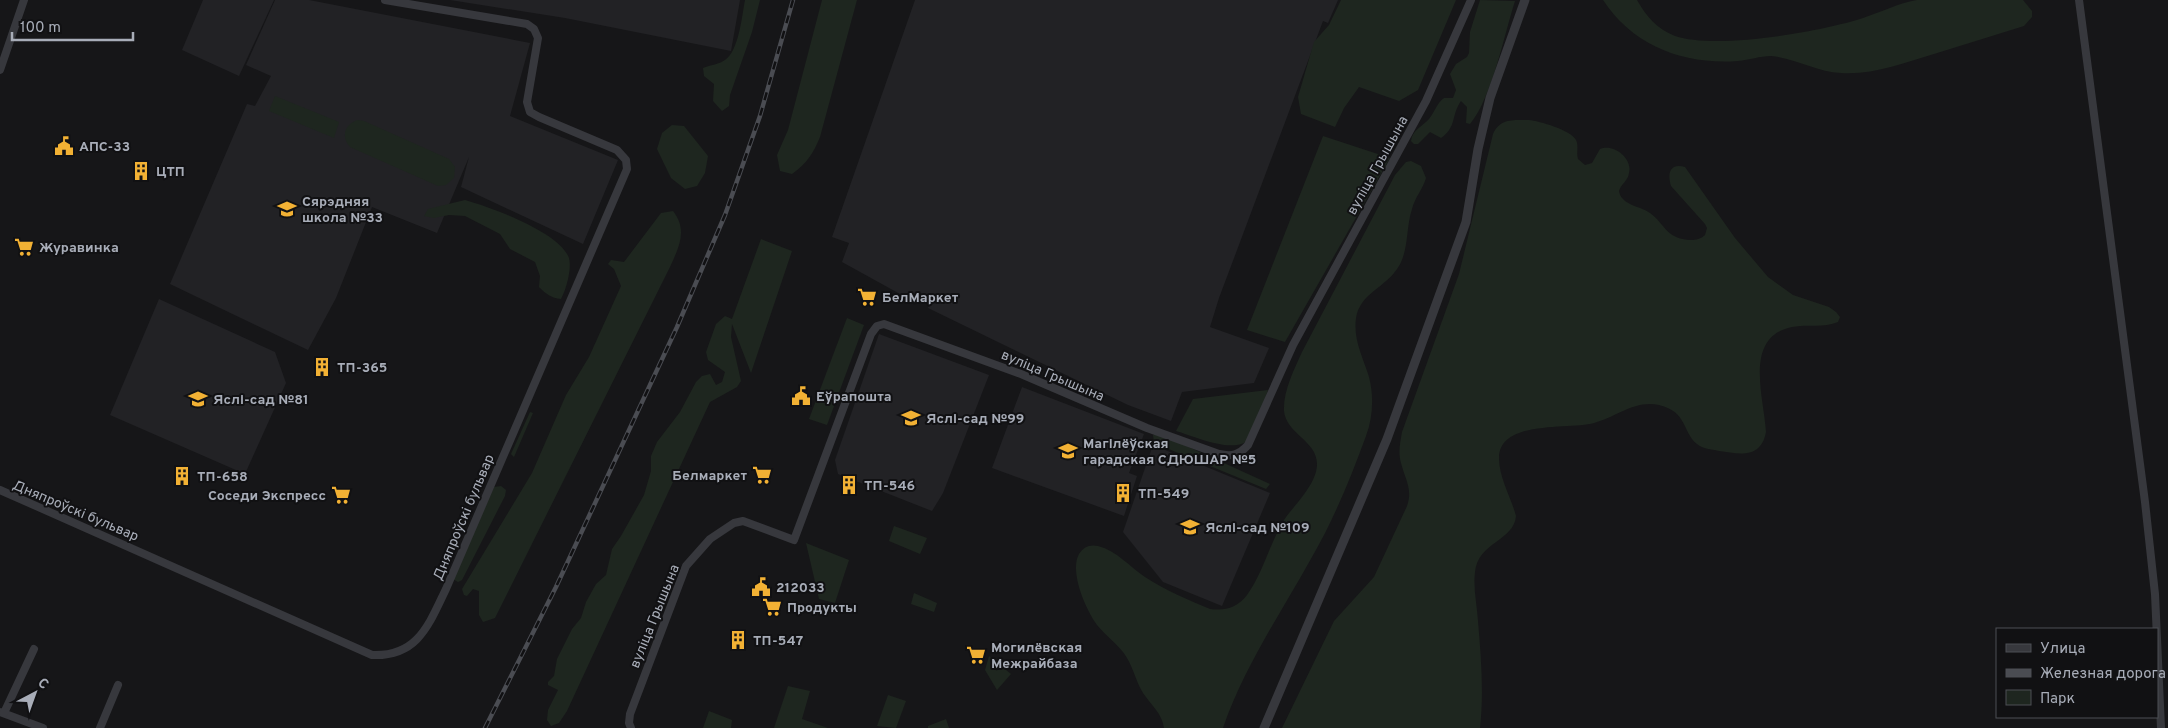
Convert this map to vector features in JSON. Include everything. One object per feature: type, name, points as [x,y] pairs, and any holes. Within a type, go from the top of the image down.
[{"type":"street","points":[[0,70],[24,0]]},
{"type":"street","name":"Дняпроўскі бульвар","points":[[0,490],[372,655],[399,652],[417,640],[428,625],[446,589],[628,169],[626,160],[617,150],[530,112],[527,102],[538,38],[534,29],[527,24],[385,0]]},
{"type":"street","name":"вуліца Грышына","points":[[631,728],[629,723],[630,714],[686,566],[710,539],[734,523],[743,521],[794,540],[871,334],[877,326],[884,324],[1021,374],[1147,428],[1219,454],[1228,456],[1242,452],[1248,445],[1293,345],[1426,101],[1471,0]]},
{"type":"street","points":[[1264,728],[1387,439],[1462,231],[1490,98],[1525,0]]},
{"type":"street","points":[[2079,0],[2146,502],[2157,628]]},
{"type":"street","points":[[34,649],[2,712],[43,728]]},
{"type":"street","points":[[2158,661],[2161,728]]},
{"type":"street","points":[[100,728],[118,685]]},
{"type":"shaded area","points":[[203,0],[274,0],[239,76],[182,50]]},
{"type":"shaded area","points":[[275,0],[309,0],[530,43],[510,116],[618,160],[583,244],[461,187],[469,157],[437,233],[372,207],[336,298],[308,350],[170,284],[247,104],[255,106],[271,76],[246,65]]},
{"type":"shaded area","points":[[450,0],[740,0],[731,51],[565,18]]},
{"type":"shaded area","points":[[915,0],[1338,0],[1328,23],[1323,21],[1219,298],[1210,327],[1269,348],[1254,383],[1182,392],[1171,421],[1128,405],[928,308],[930,302],[900,294],[842,262],[849,243],[832,237]]},
{"type":"shaded area","name":"Яслі-сад №81","points":[[159,299],[275,352],[286,383],[245,474],[110,415]]},
{"type":"shaded area","name":"Яслі-сад №99","points":[[879,334],[989,375],[943,493],[932,511],[838,474],[835,460]]},
{"type":"shaded area","name":"Магілёўская гарадская СДЮШАР №5","points":[[1022,387],[1144,434],[1129,473],[1137,476],[1124,516],[992,468]]},
{"type":"shaded area","name":"Яслі-сад №109","points":[[1153,445],[1270,493],[1222,606],[1163,582],[1123,532]]},
{"type":"green space","points":[[745,0],[760,0],[752,32],[730,95],[729,106],[722,111],[713,101],[714,84],[704,76],[703,68],[723,61],[734,49]]},
{"type":"green space","points":[[822,0],[857,0],[820,137],[809,158],[792,174],[780,171],[777,155],[788,130]]},
{"type":"green space","points":[[1341,0],[1456,0],[1418,90],[1399,101],[1359,87],[1344,108],[1335,127],[1301,114],[1298,97],[1314,42],[1329,25]]},
{"type":"green space","points":[[1480,0],[1515,1],[1497,66],[1485,99],[1470,124],[1466,123],[1467,107],[1461,101],[1452,125],[1446,134],[1441,138],[1430,132],[1418,144],[1414,144],[1411,141],[1413,134],[1429,119],[1439,103],[1444,98],[1453,98],[1456,90],[1450,74],[1456,64],[1467,57],[1469,53],[1470,32]]},
{"type":"green space","points":[[1603,0],[1637,0],[1644,11],[1663,30],[1675,36],[1693,40],[1716,41],[1768,38],[1821,29],[1863,18],[1897,5],[1917,0],[2023,0],[2032,11],[2032,17],[2024,26],[1900,64],[1865,72],[1841,73],[1771,56],[1738,61],[1718,61],[1698,60],[1679,56],[1645,41],[1615,16]]},
{"type":"green space","points":[[275,96],[339,122],[334,138],[269,111]]},
{"type":"green space","points":[[358,120],[449,159],[455,167],[454,178],[446,185],[438,186],[350,147],[345,139],[345,131],[350,124]]},
{"type":"green space","points":[[1529,120],[1554,127],[1573,136],[1577,142],[1578,159],[1585,165],[1592,163],[1600,149],[1611,148],[1621,153],[1628,162],[1629,173],[1619,191],[1620,196],[1631,205],[1650,213],[1667,231],[1676,237],[1695,240],[1705,235],[1707,228],[1671,186],[1669,177],[1671,170],[1676,166],[1685,167],[1735,238],[1768,277],[1793,295],[1829,307],[1840,317],[1838,322],[1827,325],[1792,327],[1777,333],[1767,343],[1762,355],[1760,370],[1760,386],[1766,432],[1760,447],[1749,453],[1734,453],[1702,447],[1692,439],[1680,417],[1675,412],[1659,405],[1650,404],[1634,407],[1594,423],[1538,428],[1523,432],[1511,437],[1502,446],[1499,458],[1501,473],[1516,516],[1514,524],[1509,531],[1482,554],[1475,572],[1482,674],[1480,728],[1282,728],[1334,621],[1374,577],[1407,506],[1409,489],[1400,455],[1402,432],[1459,274],[1493,134],[1499,125],[1508,121]]},
{"type":"green space","points":[[672,125],[684,126],[708,156],[705,173],[697,186],[685,189],[671,178],[657,149],[662,133]]},
{"type":"green space","points":[[1323,136],[1390,158],[1285,342],[1247,330]]},
{"type":"green space","points":[[1411,161],[1421,166],[1426,178],[1412,209],[1403,258],[1389,279],[1366,298],[1358,310],[1356,318],[1357,341],[1369,377],[1372,407],[1368,429],[1342,498],[1320,543],[1241,683],[1223,728],[1164,728],[1159,713],[1140,688],[1126,657],[1120,648],[1097,625],[1088,610],[1077,580],[1076,562],[1079,554],[1090,546],[1095,545],[1105,548],[1153,582],[1210,609],[1230,608],[1247,595],[1284,520],[1309,487],[1316,472],[1316,457],[1313,450],[1290,426],[1286,419],[1284,403],[1290,381],[1302,352],[1395,175],[1406,162]]},
{"type":"green space","points":[[465,200],[491,208],[523,222],[539,230],[563,248],[569,258],[570,268],[567,285],[561,299],[554,298],[539,287],[540,276],[535,262],[510,249],[500,234],[465,216],[449,215],[434,218],[424,216],[428,209]]},
{"type":"green space","points":[[673,211],[678,218],[681,232],[679,246],[670,267],[495,618],[483,622],[479,615],[479,591],[473,589],[467,596],[464,595],[462,589],[532,473],[566,395],[589,357],[621,286],[614,269],[608,264],[611,260],[624,262],[661,213]]},
{"type":"green space","points":[[761,239],[792,251],[751,373],[732,324],[731,337],[741,381],[737,387],[710,402],[567,711],[559,723],[551,726],[547,720],[548,710],[558,690],[548,685],[548,682],[554,676],[557,659],[572,629],[581,618],[586,602],[596,584],[606,575],[612,549],[644,495],[651,471],[651,456],[657,442],[680,412],[696,382],[702,376],[710,374],[716,385],[722,382],[725,372],[708,360],[706,352],[716,324],[725,316],[732,319]]},
{"type":"green space","points":[[847,318],[864,325],[827,425],[809,419]]},
{"type":"green space","points":[[1268,390],[1253,434],[1244,443],[1225,445],[1176,431],[1193,399]]},
{"type":"green space","points":[[530,412],[533,413],[514,457],[511,454]]},
{"type":"green space","points":[[1160,434],[1270,484],[1266,489],[1154,443],[1153,435]]},
{"type":"green space","points":[[501,486],[506,490],[505,496],[462,580],[458,582],[453,579],[494,487]]},
{"type":"green space","points":[[894,526],[927,538],[920,554],[889,541]]},
{"type":"green space","points":[[806,543],[849,560],[835,603],[819,599]]},
{"type":"green space","points":[[914,593],[937,603],[934,612],[911,604]]},
{"type":"green space","points":[[989,656],[1011,674],[997,690],[985,670]]},
{"type":"green space","points":[[788,686],[810,691],[802,719],[828,728],[774,728]]},
{"type":"green space","points":[[888,695],[906,701],[896,728],[877,726]]},
{"type":"green space","points":[[709,711],[732,720],[731,728],[703,728]]},
{"type":"green space","points":[[946,719],[949,728],[928,728],[928,726]]},
{"type":"railway","points":[[485,728],[556,587],[677,327],[725,215],[760,116],[793,0]]},
{"type":"place","name":"АПС-33","points":[[64,146]]},
{"type":"place","name":"ЦТП","points":[[141,171]]},
{"type":"place","name":"Сярэдняя школа №33","points":[[287,209]]},
{"type":"place","name":"Журавинка","points":[[24,247]]},
{"type":"place","name":"БелМаркет","points":[[867,297]]},
{"type":"place","name":"ТП-365","points":[[322,367]]},
{"type":"place","name":"Еўрапошта","points":[[801,396]]},
{"type":"place","name":"Яслі-сад №81","points":[[198,399]]},
{"type":"place","name":"Яслі-сад №99","points":[[911,418]]},
{"type":"place","name":"Магілёўская гарадская СДЮШАР №5","points":[[1068,451]]},
{"type":"place","name":"Белмаркет","points":[[762,475]]},
{"type":"place","name":"ТП-658","points":[[182,476]]},
{"type":"place","name":"ТП-546","points":[[849,485]]},
{"type":"place","name":"ТП-549","points":[[1123,493]]},
{"type":"place","name":"Соседи Экспресс","points":[[341,495]]},
{"type":"place","name":"Яслі-сад №109","points":[[1190,527]]},
{"type":"place","name":"212033","points":[[761,587]]},
{"type":"place","name":"Продукты","points":[[772,607]]},
{"type":"place","name":"ТП-547","points":[[738,640]]},
{"type":"place","name":"Могилёвская Межрайбаза","points":[[976,655]]}]
